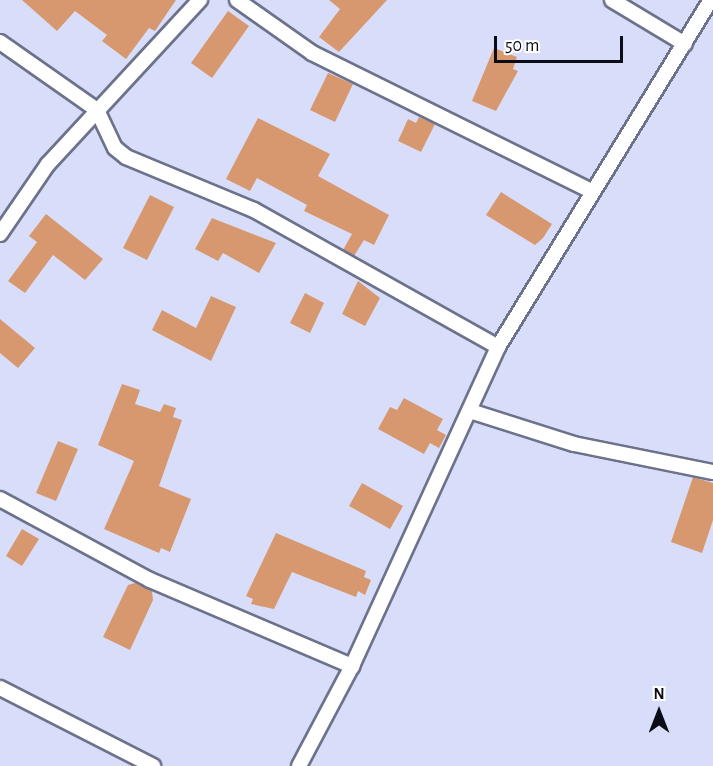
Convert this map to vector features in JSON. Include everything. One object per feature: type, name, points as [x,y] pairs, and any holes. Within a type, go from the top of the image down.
[{"type":"street","points":[[0,234],[48,164],[200,0]]},
{"type":"street","points":[[237,0],[312,53],[591,191]]},
{"type":"street","points":[[612,0],[685,44]]},
{"type":"street","points":[[299,766],[352,666],[498,347],[591,191],[685,44],[707,20],[711,0]]},
{"type":"street","points":[[0,42],[97,110],[115,148],[126,157],[254,210],[498,347]]},
{"type":"street","points":[[470,411],[574,444],[713,471]]},
{"type":"street","points":[[0,499],[150,580],[352,666]]},
{"type":"street","points":[[0,688],[153,766]]},
{"type":"building","points":[[22,0],[176,0],[155,31],[149,28],[126,59],[102,41],[107,35],[75,11],[57,31]]},
{"type":"building","points":[[329,0],[387,0],[339,52],[319,37],[340,9]]},
{"type":"building","points":[[228,11],[249,26],[212,78],[191,63]]},
{"type":"building","points":[[494,48],[517,57],[513,69],[518,71],[496,111],[472,101]]},
{"type":"building","points":[[328,73],[353,84],[335,122],[310,110]]},
{"type":"building","points":[[419,117],[435,124],[421,152],[398,141],[408,119],[416,123]]},
{"type":"building","points":[[258,118],[330,154],[318,176],[389,215],[374,245],[364,240],[354,256],[343,250],[352,234],[304,211],[307,205],[257,178],[250,191],[226,179]]},
{"type":"building","points":[[501,192],[552,224],[543,238],[535,245],[486,215]]},
{"type":"building","points":[[150,195],[174,207],[147,260],[123,248]]},
{"type":"building","points":[[46,214],[103,259],[85,280],[53,255],[25,293],[8,281],[37,242],[29,236]]},
{"type":"building","points":[[212,218],[276,243],[259,273],[223,253],[218,261],[195,249]]},
{"type":"building","points":[[358,281],[380,298],[365,326],[342,314]]},
{"type":"building","points":[[305,293],[324,303],[310,333],[290,323]]},
{"type":"building","points":[[211,296],[236,307],[211,361],[152,330],[162,310],[196,328]]},
{"type":"building","points":[[0,319],[35,348],[18,368],[0,353]]},
{"type":"building","points":[[122,384],[140,390],[135,404],[160,412],[164,404],[176,408],[173,417],[182,420],[159,486],[191,499],[170,552],[161,548],[159,553],[104,529],[134,461],[98,445]]},
{"type":"building","points":[[404,398],[443,419],[437,430],[446,435],[439,448],[430,443],[424,454],[378,429],[390,407],[397,410]]},
{"type":"building","points":[[58,441],[78,449],[56,501],[36,493]]},
{"type":"building","points":[[693,477],[713,483],[713,520],[702,553],[671,542]]},
{"type":"building","points":[[362,483],[403,506],[390,529],[349,506]]},
{"type":"building","points":[[22,529],[39,539],[22,566],[6,556]]},
{"type":"building","points":[[276,533],[366,571],[364,577],[371,580],[365,595],[358,591],[356,597],[292,572],[274,609],[251,604],[253,599],[246,596]]},
{"type":"building","points":[[135,583],[152,591],[153,600],[130,650],[103,637],[128,585]]}]
